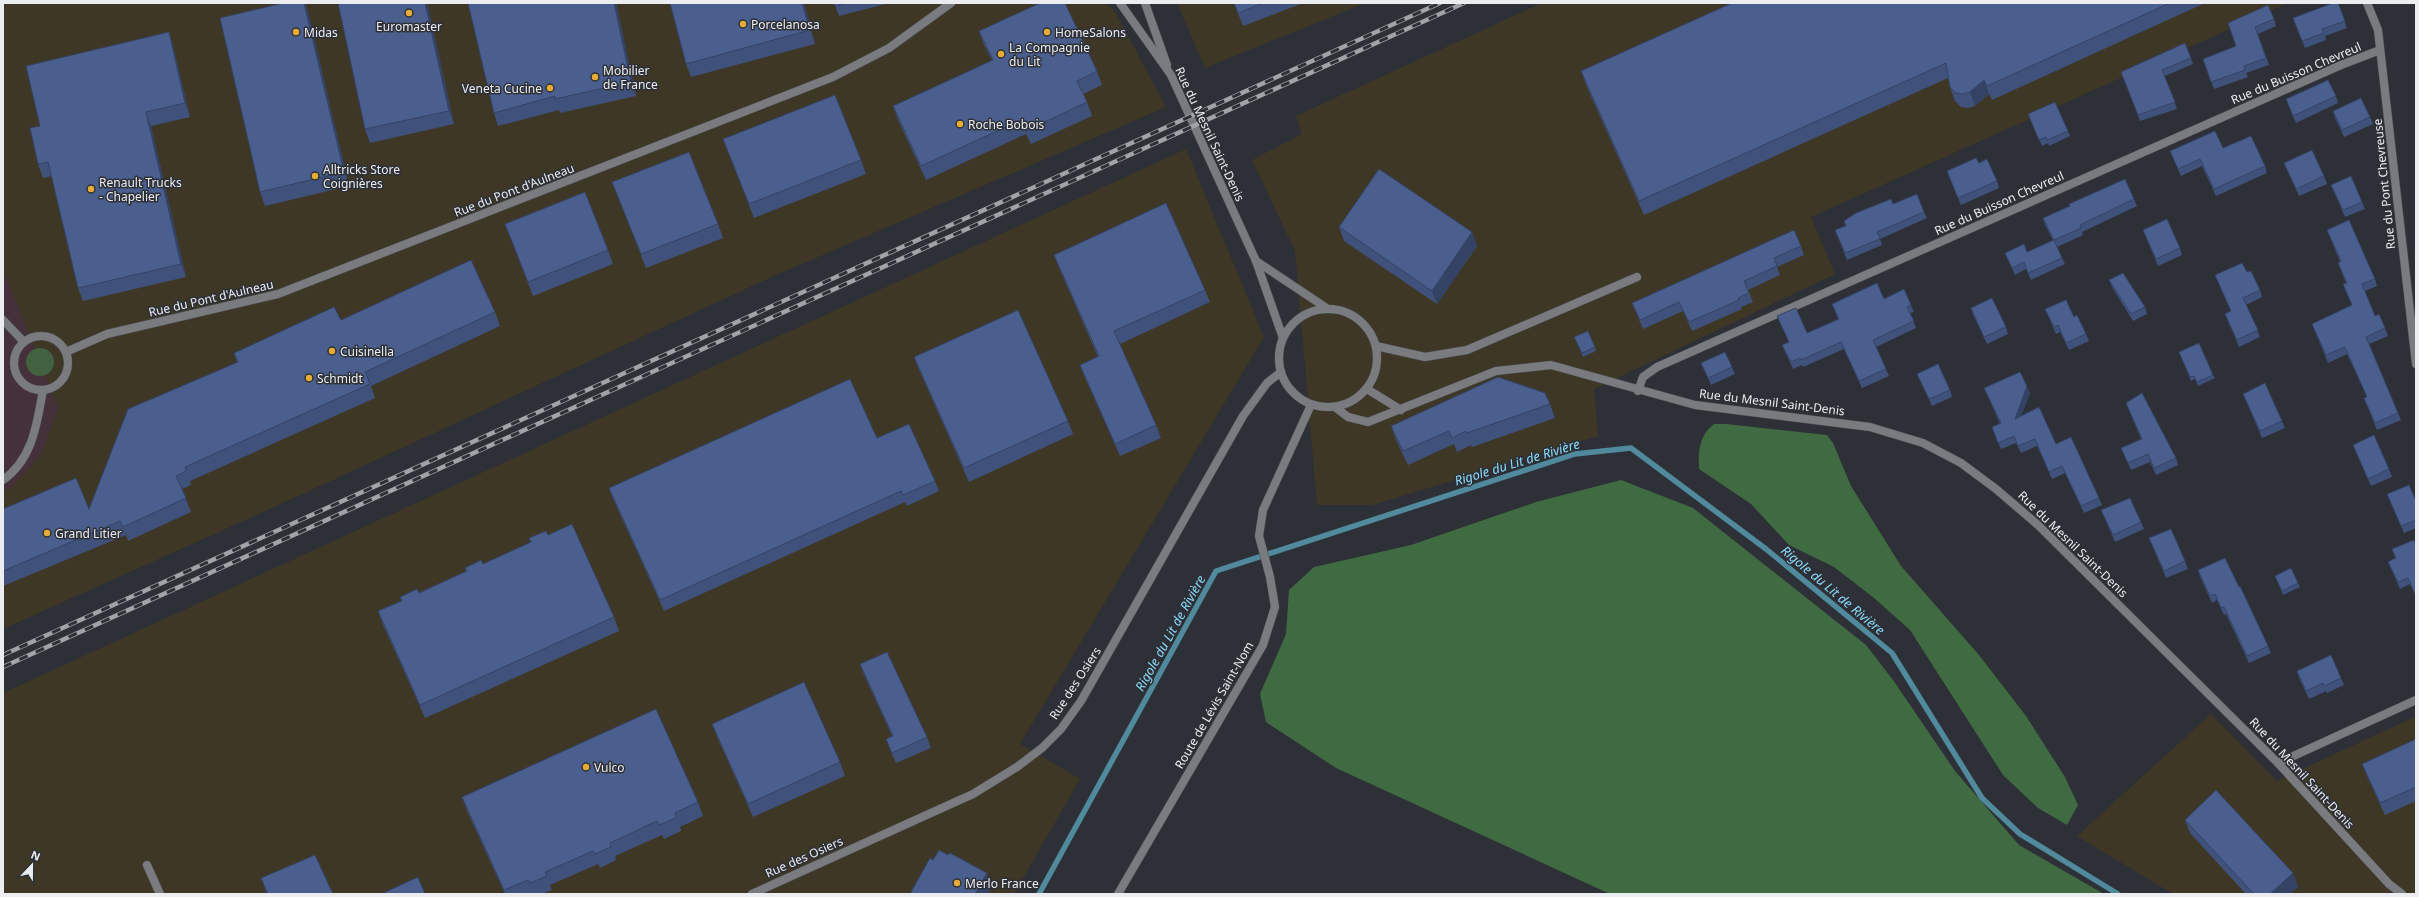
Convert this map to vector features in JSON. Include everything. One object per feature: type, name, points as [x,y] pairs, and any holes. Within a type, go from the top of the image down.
[{"type":"street","name":"Rue du Pont d'Aulneau","points":[[66,352],[107,334],[278,294],[826,80],[889,48],[951,3]]},
{"type":"street","name":"Rue du Mesnil Saint-Denis","points":[[1120,3],[1171,75],[1256,261],[1282,338]]},
{"type":"street","points":[[1145,3],[1171,75]]},
{"type":"street","name":"Rue du Pont Chevreuse","points":[[2368,3],[2378,30],[2416,364]]},
{"type":"street","name":"Rue du Buisson Chevreul","points":[[1638,390],[1643,377],[1657,367],[2341,65],[2380,50]]},
{"type":"street","points":[[1256,261],[1328,309],[1353,316],[1364,324],[1376,346],[1377,361],[1374,376],[1367,389],[1358,398],[1335,407],[1311,405],[1292,391],[1281,372],[1278,355],[1282,338],[1290,326],[1301,317],[1314,311],[1328,309]]},
{"type":"street","points":[[1376,346],[1425,357],[1467,350],[1637,277]]},
{"type":"street","points":[[3,320],[24,342]]},
{"type":"street","points":[[47,337],[58,342],[66,352],[67,369],[64,377],[58,383],[43,390],[27,386],[16,373],[15,356],[24,342],[31,338],[47,337]]},
{"type":"street","name":"Rue du Mesnil Saint-Denis","points":[[1335,407],[1348,417],[1368,422],[1478,378],[1510,368],[1551,365],[1695,405],[1870,427],[1923,443],[1961,463],[1996,489],[2038,525],[2278,763],[2389,884],[2402,894]]},
{"type":"street","name":"Rue des Osiers","points":[[752,894],[973,794],[1017,767],[1042,748],[1061,729],[1081,701],[1243,416],[1266,383],[1281,372]]},
{"type":"street","points":[[1367,389],[1401,410]]},
{"type":"street","points":[[3,480],[24,458],[34,436],[43,390]]},
{"type":"street","name":"Route de Lévis Saint-Nom","points":[[1118,894],[1263,646],[1275,608],[1270,577],[1259,536],[1263,510],[1311,405]]},
{"type":"street","points":[[2278,763],[2416,700]]},
{"type":"street","points":[[147,865],[160,894]]},
{"type":"shaded area","points":[[3,3],[1105,3],[1114,10],[1166,107],[767,279],[283,503],[3,629],[3,492],[12,487],[42,453],[58,408],[3,268]]},
{"type":"shaded area","points":[[1177,3],[1365,3],[1205,68]]},
{"type":"shaded area","points":[[1542,3],[2288,3],[1811,217],[1835,274],[1594,389],[1598,436],[1373,505],[1317,505],[1295,251],[1252,160],[1302,134],[1296,116]]},
{"type":"shaded area","points":[[1186,149],[1264,337],[1020,744],[1080,779],[1014,894],[3,894],[3,693]]},
{"type":"shaded area","points":[[3,268],[58,408],[42,453],[12,487],[3,492]]},
{"type":"shaded area","points":[[2211,714],[2277,781],[2416,716],[2416,894],[2173,894],[2077,836]]},
{"type":"green space","points":[[40,348],[50,352],[54,362],[50,372],[40,376],[30,372],[26,362],[30,352]]},
{"type":"green space","points":[[1714,424],[1827,435],[1833,443],[1851,486],[1901,566],[1979,655],[2026,716],[2065,777],[2078,805],[2067,825],[2038,808],[2003,775],[1910,630],[1874,598],[1834,567],[1789,545],[1751,504],[1699,469],[1700,444],[1705,433]]},
{"type":"green space","points":[[1621,480],[1693,508],[1866,645],[1893,680],[1955,771],[2019,845],[2104,894],[1610,894],[1336,768],[1266,722],[1260,694],[1286,634],[1289,590],[1314,567],[1411,545],[1536,502]]},
{"type":"building","points":[[283,3],[304,3],[344,172],[260,192],[220,18]]},
{"type":"building","points":[[338,3],[425,3],[449,111],[365,129]]},
{"type":"building","points":[[468,3],[614,3],[631,82],[555,99],[555,96],[494,113]]},
{"type":"building","name":"Porcelanosa","points":[[670,3],[802,3],[810,30],[686,64]]},
{"type":"building","points":[[834,3],[846,3],[835,6]]},
{"type":"building","points":[[1040,3],[1065,3],[1097,71],[1077,81],[1087,102],[1026,131],[1021,120],[921,166],[893,106],[993,60],[979,31]]},
{"type":"building","points":[[1234,3],[1263,3],[1238,13]]},
{"type":"building","points":[[1732,3],[2170,3],[1987,86],[1984,80],[1970,92],[1963,94],[1956,93],[1950,87],[1946,63],[1639,201],[1581,71]]},
{"type":"building","points":[[2333,3],[2338,3],[2345,21],[2322,29],[2324,33],[2302,41],[2293,18]]},
{"type":"building","points":[[2268,5],[2274,19],[2255,27],[2266,58],[2244,66],[2245,70],[2211,82],[2203,59],[2236,46],[2228,23]]},
{"type":"building","points":[[169,32],[185,103],[146,112],[181,264],[78,288],[48,162],[38,164],[30,128],[40,126],[26,66]]},
{"type":"building","points":[[2185,43],[2191,58],[2162,70],[2175,102],[2138,115],[2121,72]]},
{"type":"building","points":[[2328,80],[2336,96],[2293,116],[2286,99]]},
{"type":"building","points":[[835,95],[861,160],[749,204],[723,139]]},
{"type":"building","points":[[2361,98],[2370,117],[2342,130],[2333,111]]},
{"type":"building","points":[[2055,102],[2068,131],[2047,140],[2046,137],[2039,140],[2028,114]]},
{"type":"building","points":[[2215,131],[2223,148],[2251,136],[2265,166],[2214,189],[2200,159],[2178,169],[2170,151]]},
{"type":"building","points":[[2312,150],[2324,176],[2296,189],[2284,163]]},
{"type":"building","points":[[689,152],[718,224],[641,254],[612,182]]},
{"type":"building","points":[[1976,158],[1979,163],[1987,159],[1997,181],[1958,198],[1947,171]]},
{"type":"building","points":[[1379,169],[1472,232],[1432,291],[1339,227]]},
{"type":"building","points":[[2351,176],[2362,202],[2343,210],[2331,185]]},
{"type":"building","points":[[2125,179],[2134,199],[2080,225],[2081,228],[2054,240],[2043,218],[2070,206],[2069,204]]},
{"type":"building","points":[[585,192],[608,250],[528,282],[505,224]]},
{"type":"building","points":[[1917,194],[1924,212],[1877,232],[1880,239],[1845,253],[1835,230],[1846,226],[1844,221],[1856,213],[1891,199],[1893,204]]},
{"type":"building","points":[[1166,203],[1205,290],[1114,331],[1156,425],[1115,444],[1080,365],[1099,356],[1054,255]]},
{"type":"building","points":[[2167,219],[2180,248],[2156,259],[2143,230]]},
{"type":"building","points":[[2349,220],[2375,279],[2362,284],[2375,316],[2379,314],[2385,328],[2366,337],[2398,413],[2375,423],[2364,398],[2367,397],[2345,347],[2326,355],[2312,324],[2352,305],[2343,284],[2347,283],[2338,263],[2341,261],[2327,230]]},
{"type":"building","points":[[1794,230],[1801,246],[1774,258],[1777,266],[1744,281],[1749,293],[1738,298],[1739,300],[1689,322],[1679,302],[1640,320],[1632,303]]},
{"type":"building","points":[[2054,240],[2062,258],[2028,273],[2024,262],[2012,268],[2005,253],[2024,244],[2027,252]]},
{"type":"building","points":[[471,260],[495,312],[365,372],[370,384],[185,467],[186,471],[176,476],[186,498],[123,527],[120,521],[3,571],[3,509],[76,478],[89,509],[128,409],[238,362],[234,353],[334,307],[341,320]]},
{"type":"building","points":[[2242,263],[2247,272],[2251,271],[2260,290],[2243,298],[2258,330],[2237,340],[2225,314],[2231,311],[2215,275]]},
{"type":"building","points":[[2123,273],[2145,307],[2131,314],[2109,280]]},
{"type":"building","points":[[1877,283],[1884,299],[1904,289],[1911,305],[1907,307],[1914,321],[1873,340],[1886,369],[1859,381],[1841,342],[1801,360],[1800,358],[1791,362],[1782,345],[1789,342],[1777,316],[1796,308],[1807,333],[1839,319],[1832,304]]},
{"type":"building","points":[[1992,298],[2006,327],[1984,337],[1971,308]]},
{"type":"building","points":[[2066,300],[2074,317],[2077,315],[2086,334],[2066,343],[2058,325],[2054,327],[2045,309]]},
{"type":"building","points":[[1018,310],[1068,421],[964,468],[914,357]]},
{"type":"building","points":[[1588,331],[1595,347],[1582,353],[1574,337]]},
{"type":"building","points":[[2199,343],[2213,375],[2197,382],[2194,376],[2190,377],[2179,352]]},
{"type":"building","points":[[1725,352],[1732,367],[1708,378],[1701,363]]},
{"type":"building","points":[[1938,364],[1950,390],[1929,399],[1917,374]]},
{"type":"building","points":[[2020,372],[2027,386],[2015,419],[2039,407],[2056,444],[2071,437],[2099,498],[2081,506],[2062,466],[2049,472],[2035,439],[2018,446],[2014,436],[1998,443],[1992,427],[2001,423],[1984,388]]},
{"type":"building","points":[[1498,377],[1545,393],[1550,404],[1467,433],[1466,431],[1452,438],[1449,431],[1403,451],[1391,426]]},
{"type":"building","points":[[850,379],[877,438],[909,424],[935,481],[903,495],[901,491],[660,600],[609,488]]},
{"type":"building","points":[[2265,383],[2282,421],[2260,431],[2243,394]]},
{"type":"building","points":[[2142,393],[2176,458],[2154,468],[2148,454],[2128,463],[2121,448],[2142,439],[2126,403]]},
{"type":"building","points":[[2374,435],[2389,469],[2368,479],[2353,445]]},
{"type":"building","points":[[2409,485],[2416,501],[2416,520],[2401,526],[2387,494]]},
{"type":"building","points":[[2130,498],[2141,522],[2113,535],[2101,510]]},
{"type":"building","points":[[572,524],[614,617],[420,705],[378,611],[402,601],[400,597],[417,589],[419,593],[467,571],[465,568],[481,560],[483,564],[531,542],[529,538],[546,531],[548,535]]},
{"type":"building","points":[[2171,529],[2185,561],[2164,571],[2149,538]]},
{"type":"building","points":[[2414,540],[2416,544],[2416,596],[2408,578],[2398,582],[2388,562],[2396,558],[2392,549]]},
{"type":"building","points":[[2225,558],[2268,646],[2247,656],[2224,607],[2221,608],[2215,594],[2210,596],[2198,570]]},
{"type":"building","points":[[2291,568],[2298,583],[2282,591],[2275,576]]},
{"type":"building","points":[[887,652],[927,737],[892,753],[886,739],[893,736],[860,664]]},
{"type":"building","points":[[2331,655],[2341,678],[2324,686],[2323,683],[2306,691],[2297,671]]},
{"type":"building","points":[[804,682],[840,762],[748,804],[712,724]]},
{"type":"building","points":[[656,709],[698,802],[675,813],[676,818],[659,825],[657,821],[610,843],[611,847],[595,854],[593,851],[545,872],[547,876],[530,883],[528,880],[504,890],[462,797]]},
{"type":"building","points":[[2416,739],[2416,787],[2380,803],[2362,764]]},
{"type":"building","points":[[2216,790],[2293,873],[2270,894],[2254,894],[2185,820]]},
{"type":"building","points":[[939,850],[948,855],[950,853],[987,873],[975,894],[910,894],[930,858],[933,860]]},
{"type":"building","points":[[315,855],[333,894],[268,894],[261,878]]},
{"type":"building","points":[[418,877],[425,894],[381,894]]},
{"type":"waterway","name":"Rigole du Lit de Rivière","points":[[1039,894],[1216,571],[1575,454],[1631,448],[1766,549],[1892,653],[1982,798],[2020,834],[2118,894]]},
{"type":"railway","points":[[3,655],[1440,3]]},
{"type":"railway","points":[[3,667],[1464,3]]},
{"type":"place","name":"Euromaster","points":[[409,13]]},
{"type":"place","name":"Porcelanosa","points":[[743,24]]},
{"type":"place","name":"Midas","points":[[296,32]]},
{"type":"place","name":"HomeSalons","points":[[1047,32]]},
{"type":"place","name":"La Compagnie du Lit","points":[[1001,54]]},
{"type":"place","name":"Mobilier de France","points":[[595,77]]},
{"type":"place","name":"Veneta Cucine","points":[[550,88]]},
{"type":"place","name":"Roche Bobois","points":[[960,124]]},
{"type":"place","name":"Alltricks Store Coignières","points":[[315,176]]},
{"type":"place","name":"Renault Trucks - Chapelier","points":[[91,189]]},
{"type":"place","name":"Cuisinella","points":[[332,351]]},
{"type":"place","name":"Schmidt","points":[[309,378]]},
{"type":"place","name":"Grand Litier","points":[[47,533]]},
{"type":"place","name":"Vulco","points":[[586,767]]},
{"type":"place","name":"Merlo France","points":[[957,883]]}]
